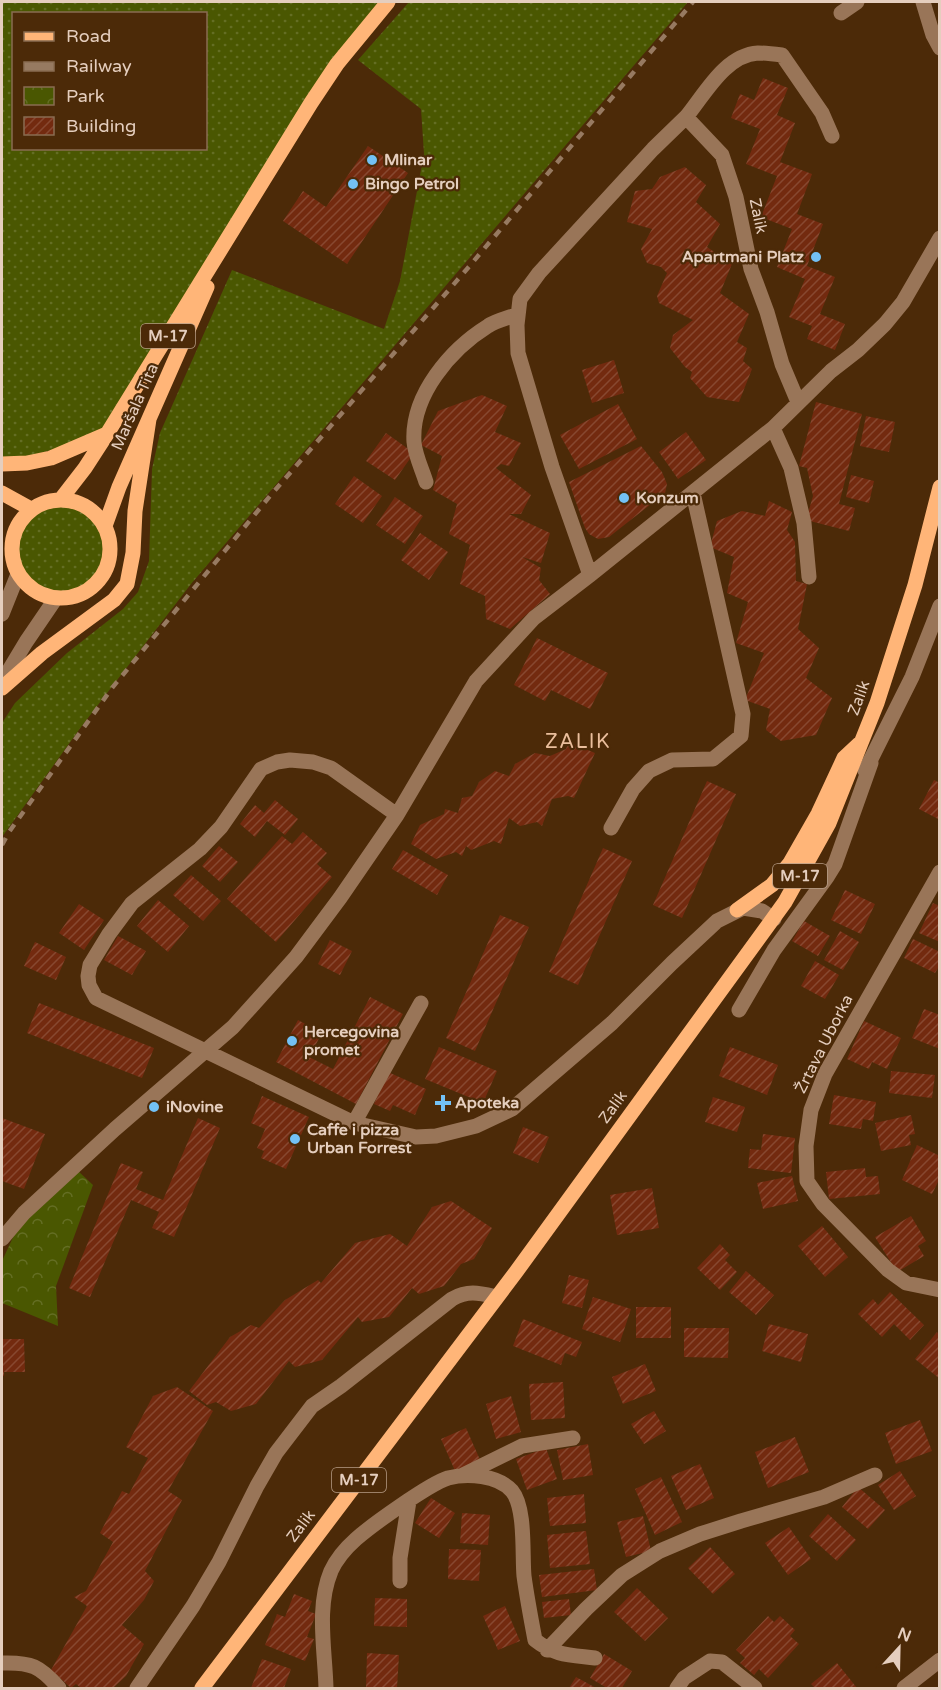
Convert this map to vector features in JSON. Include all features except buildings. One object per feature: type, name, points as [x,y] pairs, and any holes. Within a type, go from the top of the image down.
[{"type":"main road","name":"Maršala Tita","points":[[61,499],[107,435],[330,74],[388,2]]},
{"type":"main road","name":"Maršala Tita","points":[[105,526],[119,487],[229,238]]},
{"type":"main road","points":[[2,688],[42,653],[114,600],[127,584],[133,553],[135,510],[149,420]]},
{"type":"main road","points":[[2,464],[51,458],[107,435]]},
{"type":"main road","name":"Zalik","points":[[207,1686],[516,1272],[774,918],[804,870],[829,823],[895,651],[915,585],[939,487]]},
{"type":"main road","points":[[2,493],[31,508]]},
{"type":"main road","points":[[56,598],[34,590],[18,574],[6,544],[20,519],[31,508],[45,501],[61,499],[87,506],[105,526]]},
{"type":"main road","name":"M-17","points":[[56,598],[71,597],[85,592],[97,583],[106,570],[110,555],[110,540],[105,526]]},
{"type":"main road","points":[[737,910],[772,885],[790,863],[818,814],[844,758],[861,742]]},
{"type":"street","points":[[841,13],[857,2]]},
{"type":"street","points":[[923,2],[939,48]]},
{"type":"street","points":[[590,575],[552,467],[518,353],[520,299],[539,273],[653,149],[686,117],[714,79],[736,61],[757,53],[782,55],[822,113],[832,136]]},
{"type":"street","name":"Zalik","points":[[686,117],[722,155],[736,197],[751,269],[767,312],[782,364],[798,402]]},
{"type":"street","points":[[2,1239],[24,1213],[115,1129],[233,1027],[296,957],[397,815],[476,681],[534,618],[773,428],[798,402],[885,324],[903,302],[939,238]]},
{"type":"street","points":[[426,482],[414,442],[417,416],[431,379],[466,341],[490,324],[519,314]]},
{"type":"street","points":[[773,428],[790,468],[804,523],[809,577]]},
{"type":"street","points":[[611,828],[633,789],[649,771],[672,760],[713,759],[741,736],[743,714],[693,493]]},
{"type":"street","points":[[2,614],[18,574]]},
{"type":"street","points":[[2,682],[56,598]]},
{"type":"street","points":[[739,1010],[774,950],[835,864],[871,763],[912,677],[939,606]]},
{"type":"street","points":[[397,815],[331,768],[313,762],[290,760],[277,762],[261,769],[220,827],[200,849],[132,903],[90,965],[89,985],[96,998],[354,1123],[416,1137],[436,1136],[476,1126],[512,1109],[612,1023],[717,921],[737,910],[751,908],[774,918]]},
{"type":"street","points":[[829,823],[871,763]]},
{"type":"street","name":"Žrtava Uborka","points":[[939,872],[825,1074],[811,1110],[806,1146],[807,1181],[823,1204],[888,1270],[906,1283],[939,1290]]},
{"type":"street","points":[[354,1123],[421,1003]]},
{"type":"street","points":[[137,1689],[193,1606],[276,1454],[312,1406],[462,1293],[474,1291],[496,1297]]},
{"type":"street","points":[[461,1477],[522,1446],[573,1438]]},
{"type":"street","points":[[547,1650],[622,1575],[660,1551],[731,1524],[824,1497],[875,1475]]},
{"type":"street","points":[[326,1689],[322,1613],[325,1588],[332,1569],[356,1539],[409,1501],[444,1479],[461,1477],[495,1479],[512,1491],[519,1505],[524,1576],[535,1640],[547,1650],[595,1658]]},
{"type":"street","points":[[400,1581],[400,1558],[409,1501]]},
{"type":"street","points":[[904,1689],[939,1660]]},
{"type":"street","points":[[677,1689],[684,1678],[710,1661],[722,1662],[755,1689]]},
{"type":"street","points":[[2,1663],[32,1664],[46,1673],[59,1689]]},
{"type":"green space","points":[[2,2],[388,2],[337,64],[107,434],[2,464]]},
{"type":"green space","points":[[409,2],[688,2],[191,584],[81,727],[2,837],[2,723],[15,703],[67,653],[123,609],[138,592],[149,561],[152,469],[160,433],[232,270],[384,329],[400,281],[424,154],[421,109],[358,60]]},
{"type":"green space","points":[[61,502],[79,506],[93,516],[103,530],[107,548],[103,566],[93,580],[79,590],[61,594],[43,590],[29,580],[19,566],[15,548],[19,530],[29,516],[43,506]]},
{"type":"green space","points":[[77,1170],[93,1185],[56,1286],[58,1326],[2,1303],[2,1261],[16,1231]]},
{"type":"railway","points":[[2,845],[112,688],[270,496],[467,269],[693,2]]},
{"type":"place","name":"Mlinar","points":[[372,160]]},
{"type":"place","name":"Bingo Petrol","points":[[353,184]]},
{"type":"place","name":"Apartmani Platz","points":[[816,257]]},
{"type":"place","name":"Konzum","points":[[624,498]]},
{"type":"place","name":"Hercegovina promet","points":[[292,1041]]},
{"type":"place","name":"Apoteka","points":[[443,1103]]},
{"type":"place","name":"iNovine","points":[[154,1107]]},
{"type":"place","name":"Caffe i pizza Urban Forrest","points":[[295,1139]]},
{"type":"district","name":"ZALIK","points":[[578,742]]}]
